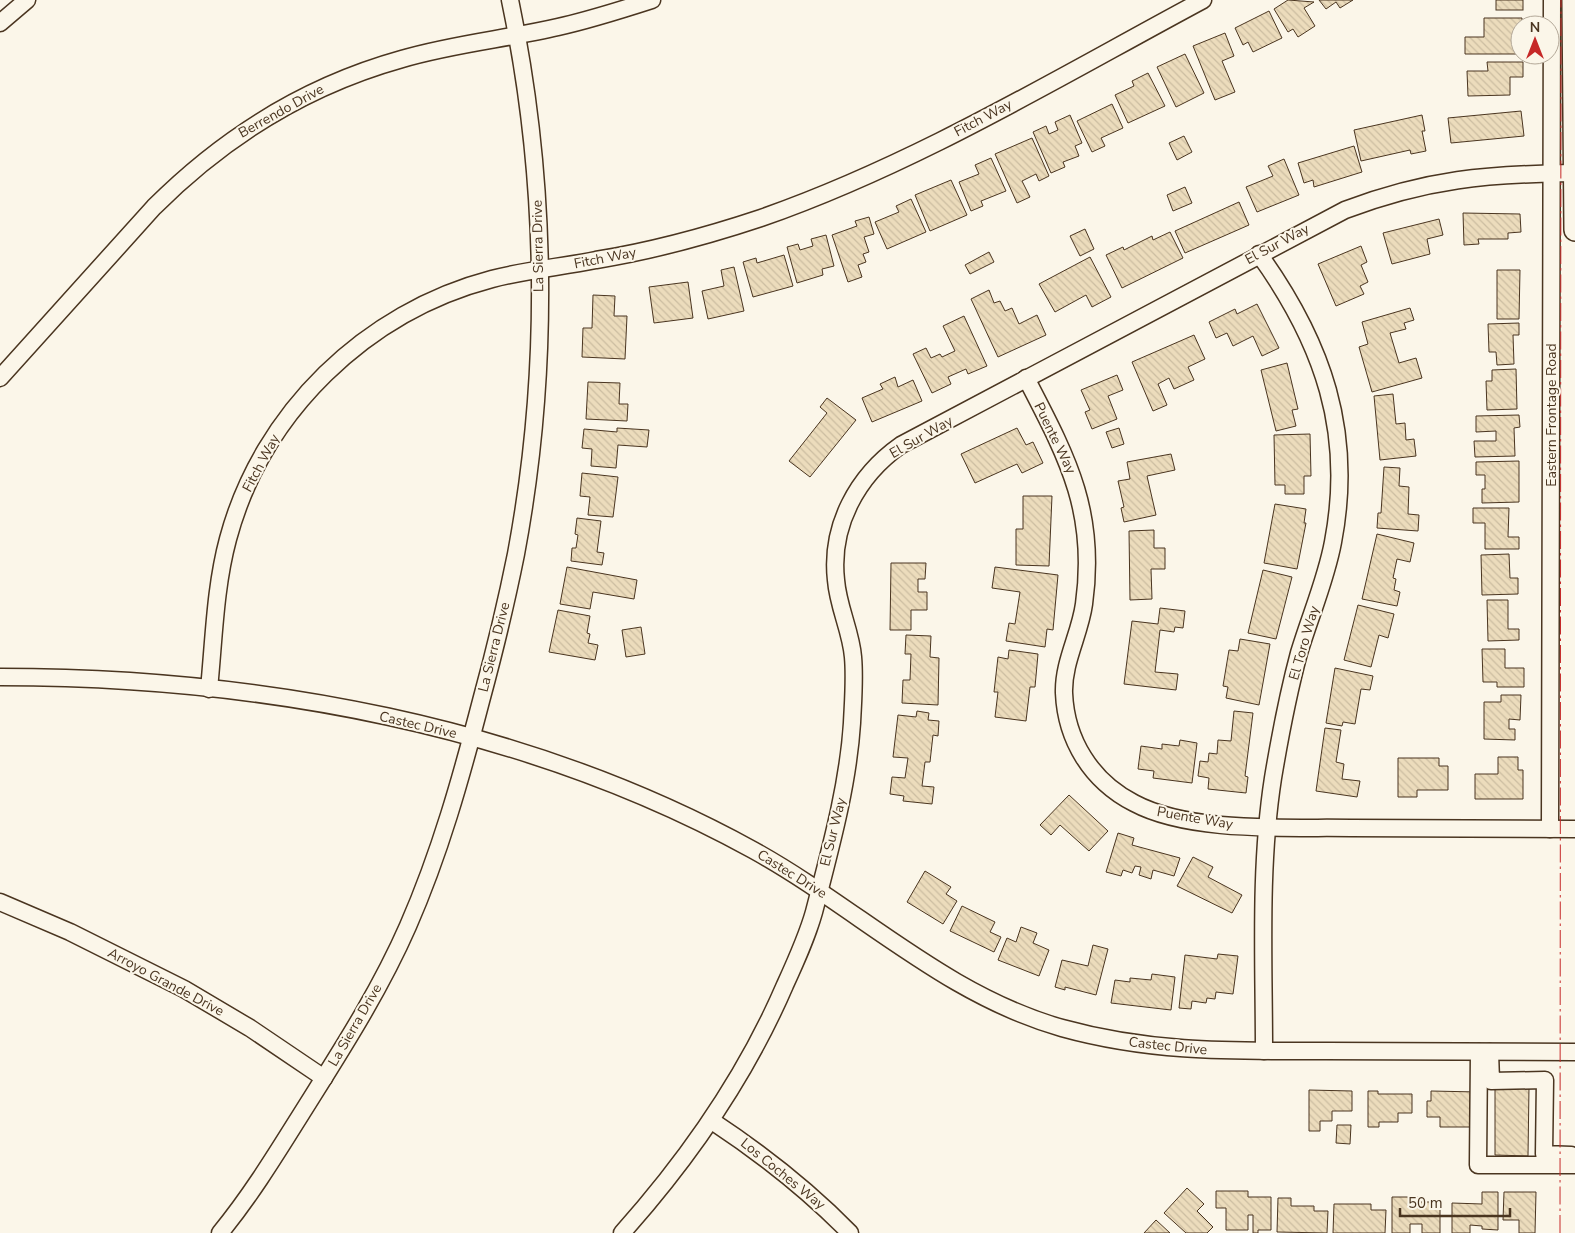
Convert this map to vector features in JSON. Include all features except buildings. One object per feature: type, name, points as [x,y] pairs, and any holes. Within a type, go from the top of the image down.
[{"type":"main road","points":[[1573,0],[1575,230]]},
{"type":"street","points":[[0,23],[27,0]]},
{"type":"street","name":"La Sierra Drive","points":[[220,1233],[244,1203],[324,1078],[372,997],[407,929],[449,819],[500,630],[516,554],[528,480],[539,355],[540,269],[538,205],[531,130],[510,0]]},
{"type":"street","name":"Berrendo Drive","points":[[0,378],[154,207],[180,181],[237,135],[300,98],[350,76],[402,59],[559,27],[652,0]]},
{"type":"street","name":"Fitch Way","points":[[209,689],[220,582],[234,521],[251,477],[265,452],[299,401],[325,373],[354,347],[385,325],[419,306],[454,290],[491,279],[598,260],[677,242],[761,218],[840,188],[946,138],[1203,0]]},
{"type":"street","name":"Eastern Frontage Road","points":[[1550,829],[1552,0]]},
{"type":"street","name":"El Sur Way","points":[[622,1233],[660,1190],[712,1121],[745,1067],[773,1014],[796,960],[813,913],[839,812],[852,726],[853,658],[836,581],[835,556],[842,522],[851,499],[865,478],[891,452],[1026,378],[1345,210],[1409,189],[1458,178],[1508,173],[1574,173]]},
{"type":"street","name":"El Toro Way","points":[[1259,254],[1291,300],[1321,365],[1331,399],[1337,435],[1339,470],[1338,506],[1333,542],[1299,654],[1284,716],[1268,827],[1265,877],[1264,1051]]},
{"type":"street","name":"Puente Way","points":[[1026,378],[1065,455],[1082,505],[1086,531],[1087,584],[1083,611],[1069,660],[1064,691],[1070,727],[1080,754],[1100,779],[1116,793],[1145,808],[1175,817],[1217,824],[1268,827],[1575,829]]},
{"type":"street","name":"Castec Drive","points":[[0,677],[95,679],[209,689],[354,711],[471,737],[578,770],[643,796],[754,850],[819,890],[922,962],[988,999],[1058,1027],[1114,1041],[1151,1047],[1189,1050],[1575,1052]]},
{"type":"street","name":"Arroyo Grande Drive","points":[[0,902],[70,932],[162,977],[250,1028],[324,1078]]},
{"type":"street","points":[[1484,1052],[1491,1080],[1545,1080],[1544,1154],[1575,1155]]},
{"type":"street","points":[[1484,1052],[1478,1165],[1575,1165]]},
{"type":"street","name":"Los Coches Way","points":[[712,1121],[760,1153],[793,1179],[850,1233]]},
{"type":"power","points":[[1560,1233],[1561,0]]}]
